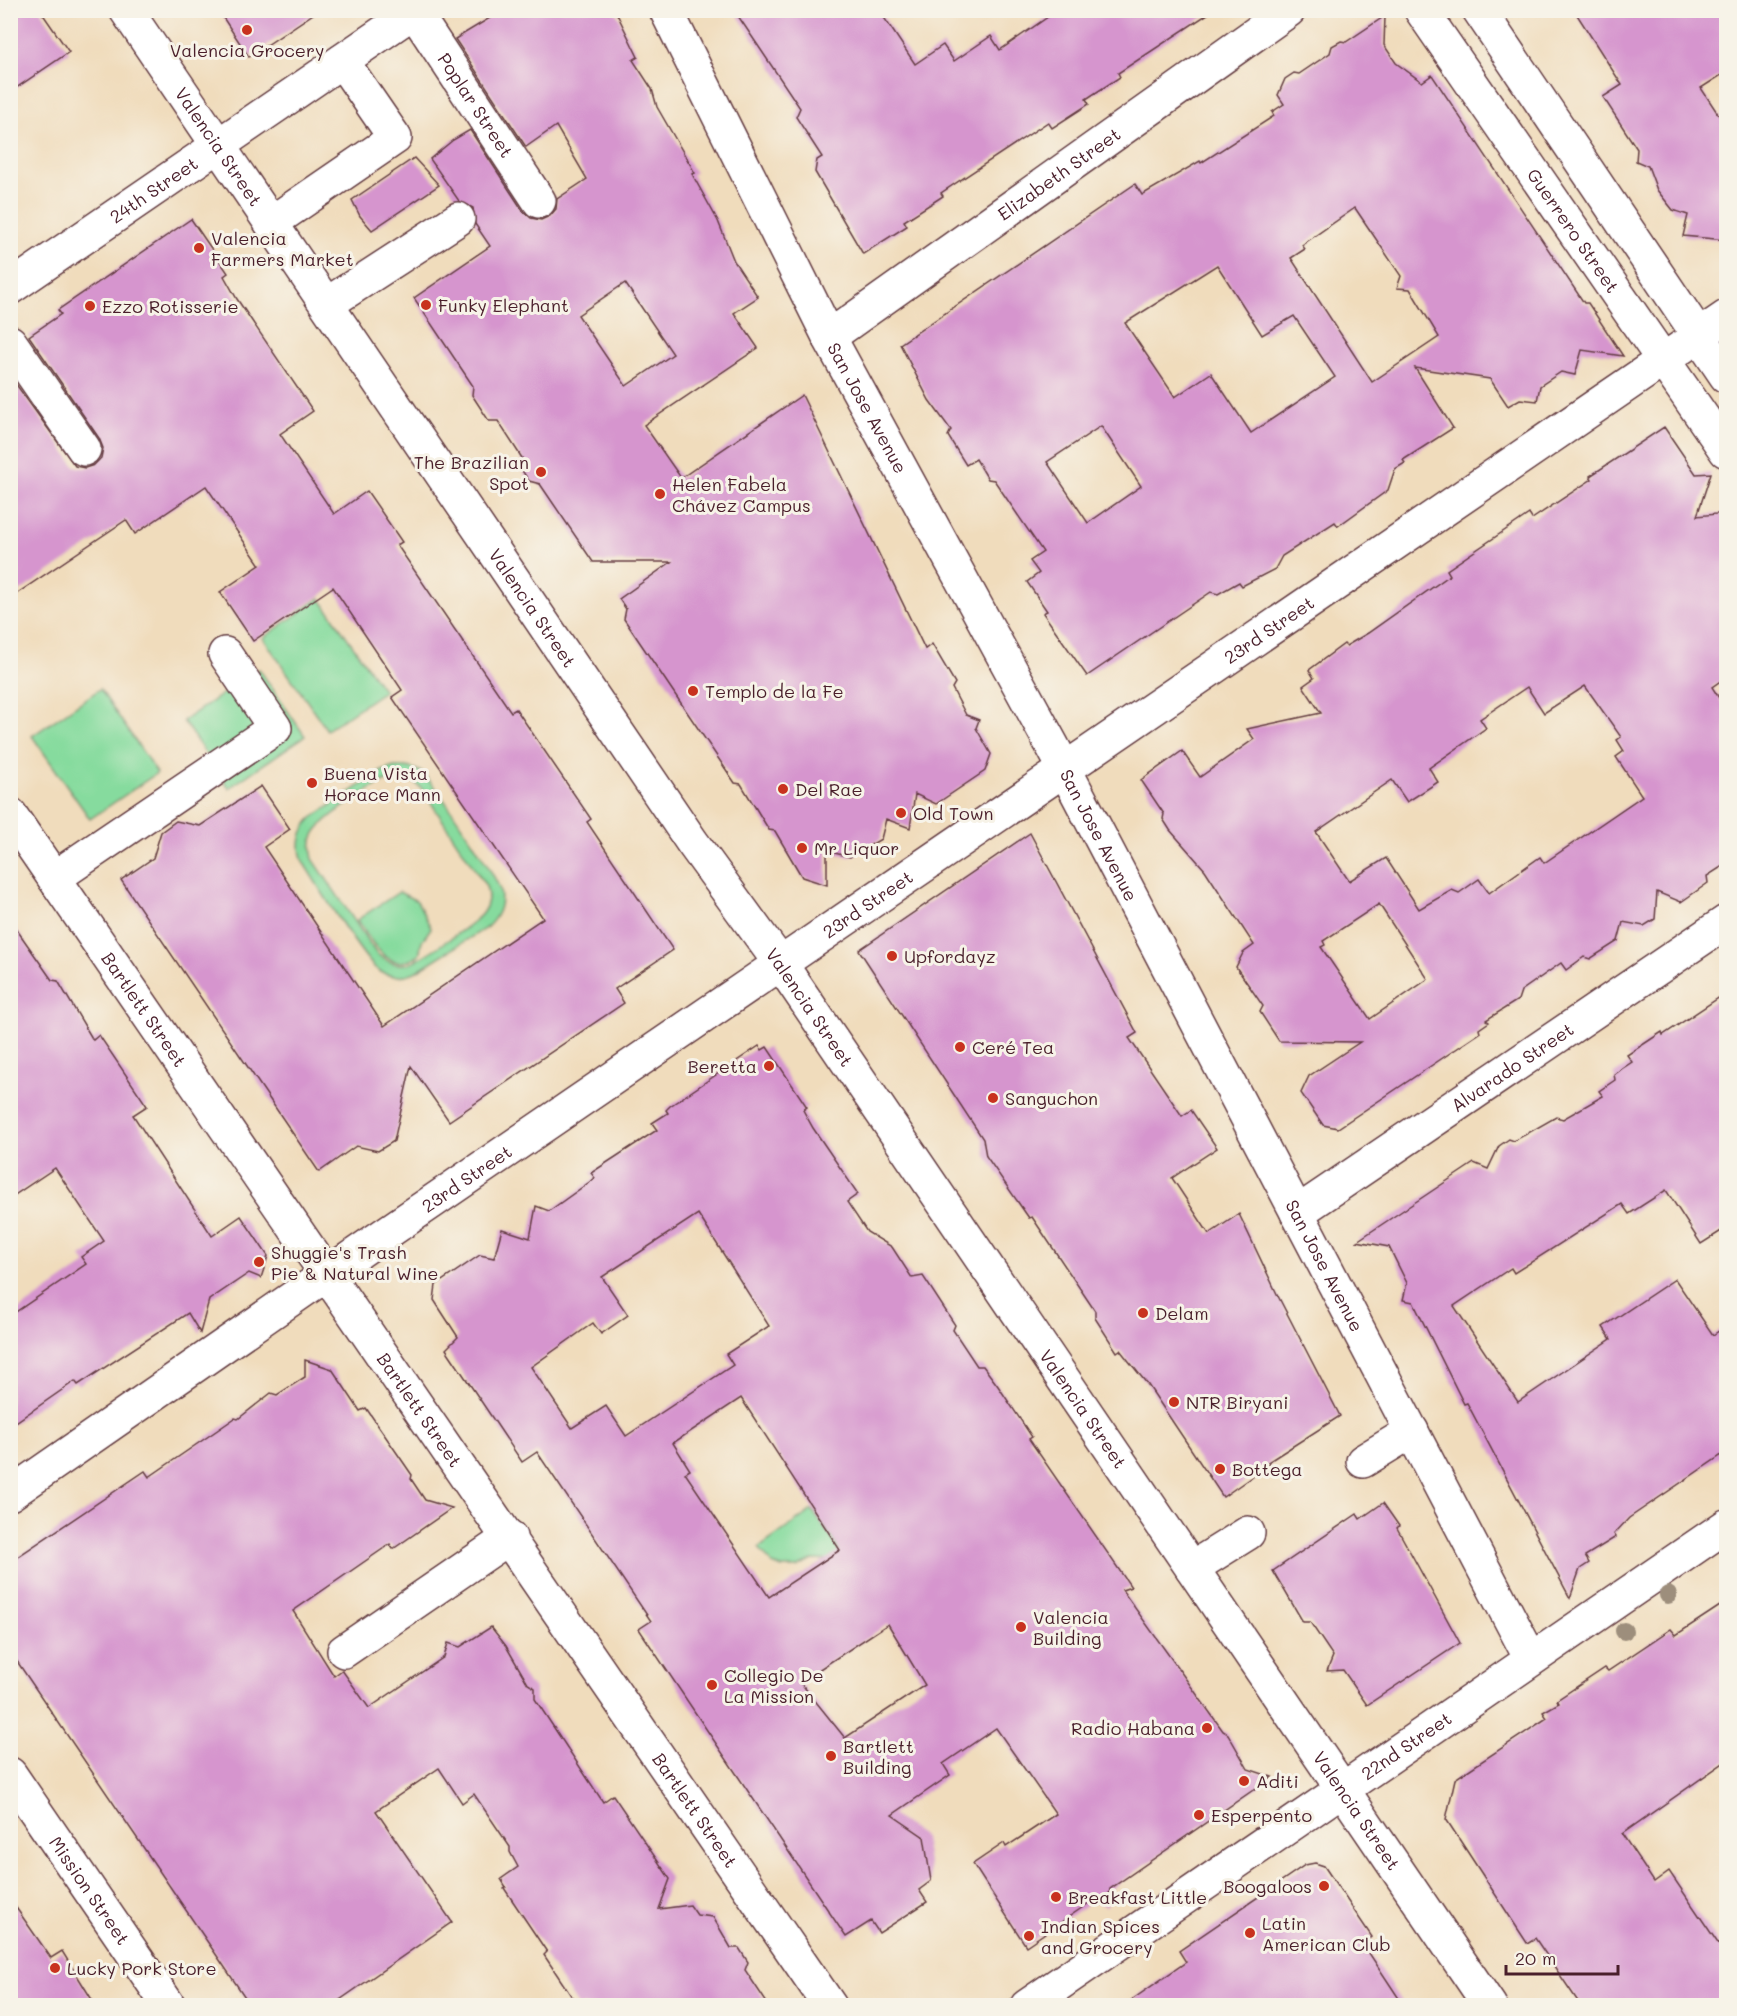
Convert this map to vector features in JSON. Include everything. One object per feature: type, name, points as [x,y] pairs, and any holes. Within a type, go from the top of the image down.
[{"type":"street","name":"Valencia Street","points":[[126,10],[692,842],[780,963],[1490,2006]]},
{"type":"street","name":"San Jose Avenue","points":[[666,10],[829,337],[1064,768],[1531,1659]]},
{"type":"street","name":"Elizabeth Street","points":[[829,337],[1289,10]]},
{"type":"street","name":"Guerrero Street","points":[[1421,10],[1726,451]]},
{"type":"street","points":[[1479,10],[1726,376]]},
{"type":"street","name":"24th Street","points":[[10,288],[415,11]]},
{"type":"street","name":"Poplar Street","points":[[415,11],[538,201]]},
{"type":"street","points":[[271,223],[395,138],[342,61]]},
{"type":"street","points":[[327,304],[458,219]]},
{"type":"street","name":"23rd Street","points":[[10,1494],[1064,768],[1726,317]]},
{"type":"street","points":[[10,342],[84,449]]},
{"type":"street","points":[[54,878],[275,728],[225,654]]},
{"type":"street","name":"Bartlett Street","points":[[10,814],[510,1537],[830,2006]]},
{"type":"street","name":"Alvarado Street","points":[[1298,1213],[1726,922]]},
{"type":"street","points":[[1363,1461],[1412,1431]]},
{"type":"street","name":"22nd Street","points":[[1027,2006],[1726,1526]]},
{"type":"street","points":[[1192,1568],[1248,1533]]},
{"type":"street","points":[[344,1651],[510,1537]]},
{"type":"street","name":"Mission Street","points":[[10,1774],[169,2006]]},
{"type":"green space","points":[[320,598],[384,691],[327,730],[263,638]]},
{"type":"green space","points":[[259,669],[305,736],[229,788],[183,721]]},
{"type":"green space","points":[[100,689],[157,773],[90,819],[32,736]]},
{"type":"green space","points":[[394,767],[408,767],[421,772],[428,779],[477,849],[497,882],[501,896],[498,911],[486,928],[415,972],[402,976],[392,976],[379,971],[362,953],[303,862],[300,850],[302,833],[312,818],[382,771]],"holes":[[[399,777],[414,782],[422,789],[486,886],[488,899],[483,912],[459,932],[413,962],[394,964],[376,953],[313,859],[311,844],[314,835],[328,819],[366,792]]]},
{"type":"green space","points":[[399,892],[417,901],[431,928],[422,941],[419,955],[408,961],[399,962],[382,954],[375,947],[357,920]]},
{"type":"green space","points":[[812,1510],[848,1561],[812,1560],[797,1568],[782,1568],[772,1564],[759,1548]]},
{"type":"building","points":[[10,10],[40,10],[69,52],[10,92]]},
{"type":"building","points":[[218,10],[319,10],[249,57]]},
{"type":"building","points":[[503,10],[615,10],[638,57],[633,60],[652,89],[657,107],[695,173],[692,174],[718,221],[734,261],[758,297],[734,313],[758,348],[644,425],[681,478],[802,395],[925,649],[932,644],[955,683],[952,688],[966,715],[979,720],[976,728],[991,754],[985,771],[936,804],[915,794],[910,828],[886,819],[881,839],[850,857],[827,851],[827,885],[802,877],[775,831],[769,830],[741,784],[735,783],[624,619],[626,609],[619,599],[671,562],[593,562],[540,484],[529,481],[521,469],[522,458],[498,421],[489,421],[472,395],[473,386],[414,298],[490,246],[475,224],[473,208],[459,201],[430,159],[453,140],[470,130],[523,211],[531,218],[541,220],[550,216],[556,209],[557,199],[587,179],[556,126],[526,147],[455,39]],"holes":[[[625,283],[673,354],[626,386],[578,315]]]},
{"type":"building","points":[[734,10],[879,10],[915,64],[943,45],[954,61],[991,36],[1000,50],[1058,10],[1214,10],[1118,73],[1120,77],[1086,99],[1089,104],[1052,128],[1048,122],[941,193],[943,196],[904,221],[907,226],[863,254],[815,172],[817,160],[822,157],[796,117],[800,108]]},
{"type":"building","points":[[1574,10],[1726,10],[1726,72],[1701,88],[1726,126],[1726,240],[1683,236],[1688,215],[1673,210],[1657,190],[1648,166],[1636,161],[1637,149],[1603,97],[1622,85]]},
{"type":"building","points":[[1385,16],[1384,45],[1396,63],[1422,82],[1432,75],[1584,303],[1588,303],[1623,356],[1582,350],[1575,375],[1561,372],[1540,386],[1537,401],[1520,399],[1508,406],[1490,379],[1415,368],[1453,428],[1403,460],[1405,463],[1395,469],[1388,490],[1338,526],[1335,522],[1282,556],[1275,569],[1242,586],[1239,582],[1218,594],[1211,592],[1087,676],[1043,613],[1047,611],[1027,582],[1039,573],[1030,561],[1043,552],[994,480],[988,479],[976,459],[966,465],[948,436],[951,430],[929,400],[900,344],[1135,184],[1142,195],[1200,161],[1201,163],[1274,116],[1272,112],[1284,104],[1278,95],[1285,79],[1294,73],[1299,74],[1330,53],[1332,46],[1341,41],[1346,42]],"holes":[[[1355,208],[1401,276],[1397,288],[1410,289],[1439,337],[1372,382],[1291,258],[1305,249],[1302,245]],[[1217,265],[1262,335],[1294,316],[1335,377],[1251,433],[1211,373],[1175,397],[1125,323]],[[1101,426],[1141,486],[1088,523],[1047,462]]]},
{"type":"building","points":[[414,158],[439,185],[372,230],[360,216],[352,200]]},
{"type":"building","points":[[191,219],[228,273],[224,276],[237,299],[313,411],[280,434],[334,514],[367,491],[402,542],[397,545],[511,712],[516,709],[591,819],[587,822],[673,950],[615,989],[624,1003],[449,1121],[411,1066],[394,1141],[378,1151],[356,1146],[319,1172],[121,880],[153,858],[161,832],[176,821],[200,826],[261,786],[290,829],[264,847],[384,1026],[543,918],[392,697],[402,690],[333,587],[253,641],[220,592],[260,565],[206,486],[135,534],[126,520],[10,598],[10,376],[75,466],[85,468],[94,465],[101,458],[103,448],[99,438],[29,336],[61,314],[58,310]]},
{"type":"building","points":[[1664,427],[1696,474],[1711,473],[1697,516],[1726,513],[1726,677],[1712,687],[1726,709],[1726,864],[1707,876],[1708,883],[1681,902],[1657,892],[1655,919],[1644,926],[1623,922],[1618,941],[1590,959],[1584,957],[1566,970],[1561,963],[1521,991],[1518,1000],[1486,1020],[1489,1022],[1479,1029],[1480,1033],[1338,1128],[1323,1125],[1301,1093],[1309,1076],[1360,1042],[1279,1041],[1260,1012],[1263,1006],[1236,967],[1243,953],[1254,945],[1205,870],[1170,830],[1163,819],[1164,814],[1141,780],[1182,751],[1200,777],[1254,739],[1247,729],[1321,713],[1303,686],[1314,678],[1309,670],[1344,644],[1346,646],[1368,633],[1450,575],[1447,570],[1529,514],[1532,519],[1592,479],[1590,476]],"holes":[[[1585,686],[1621,737],[1617,740],[1624,751],[1616,757],[1642,796],[1544,863],[1540,857],[1489,893],[1479,879],[1459,893],[1452,890],[1419,909],[1386,858],[1349,881],[1316,832],[1392,780],[1407,802],[1438,782],[1429,768],[1486,728],[1480,719],[1527,687],[1544,713]],[[1379,904],[1428,979],[1370,1019],[1321,947],[1325,945],[1323,941]]]},
{"type":"building","points":[[1030,833],[1137,1033],[1129,1038],[1182,1116],[1191,1110],[1217,1148],[1172,1178],[1209,1234],[1239,1214],[1340,1416],[1268,1462],[1270,1464],[1223,1497],[1148,1385],[1120,1350],[1117,1352],[1095,1318],[1095,1311],[1032,1217],[1029,1218],[986,1156],[983,1139],[859,950]]},
{"type":"building","points":[[10,920],[52,980],[58,981],[93,1040],[99,1035],[147,1106],[133,1115],[212,1236],[241,1216],[268,1256],[261,1278],[249,1273],[209,1300],[200,1333],[188,1313],[78,1385],[75,1381],[10,1426],[10,1316],[86,1264],[81,1257],[104,1241],[55,1168],[10,1198]]},
{"type":"building","points":[[1726,993],[1726,1228],[1701,1244],[1666,1190],[1629,1214],[1622,1204],[1514,1273],[1511,1268],[1454,1306],[1518,1402],[1611,1339],[1603,1327],[1675,1279],[1713,1335],[1726,1326],[1726,1452],[1629,1518],[1614,1534],[1616,1537],[1585,1556],[1589,1563],[1580,1569],[1570,1598],[1467,1403],[1464,1404],[1413,1302],[1403,1300],[1407,1283],[1389,1247],[1357,1241],[1474,1163],[1488,1169],[1499,1146],[1509,1139],[1514,1141],[1556,1117],[1563,1119],[1603,1096],[1599,1091],[1615,1080],[1614,1074],[1632,1062],[1627,1055],[1662,1032],[1663,1035]]},
{"type":"building","points":[[759,1046],[762,1050],[767,1047],[807,1107],[803,1110],[813,1128],[858,1194],[847,1202],[867,1232],[892,1247],[912,1278],[923,1276],[955,1325],[953,1330],[977,1366],[983,1366],[998,1386],[1032,1437],[1029,1439],[1131,1587],[1122,1590],[1223,1731],[1228,1734],[1248,1769],[1272,1777],[1110,1889],[1107,1906],[1092,1901],[1026,1946],[973,1864],[1004,1843],[1006,1847],[1056,1814],[996,1728],[943,1764],[950,1775],[892,1815],[924,1837],[931,1881],[919,1890],[927,1902],[879,1933],[871,1921],[846,1937],[639,1629],[651,1621],[537,1452],[522,1462],[446,1349],[458,1337],[434,1300],[436,1285],[480,1255],[494,1258],[502,1229],[530,1238],[536,1206],[549,1211],[595,1178],[591,1173],[657,1130],[652,1123],[668,1113],[666,1110]],"holes":[[[698,1214],[769,1326],[726,1354],[733,1365],[626,1436],[606,1406],[572,1428],[531,1367],[593,1323],[601,1334],[628,1315],[602,1277]],[[741,1398],[840,1550],[769,1597],[685,1473],[690,1470],[673,1443]],[[888,1624],[925,1685],[845,1738],[800,1682]]]},
{"type":"building","points":[[305,1360],[332,1369],[360,1411],[366,1408],[412,1475],[411,1479],[425,1500],[452,1508],[393,1549],[390,1544],[293,1611],[334,1676],[342,1670],[369,1708],[444,1657],[448,1643],[460,1647],[491,1627],[506,1646],[528,1684],[535,1688],[535,1699],[603,1802],[613,1795],[670,1879],[659,1909],[690,1905],[697,1915],[713,1917],[731,1948],[739,1948],[748,1962],[745,1970],[769,2006],[578,2006],[544,1955],[547,1952],[504,1888],[506,1887],[501,1879],[518,1867],[510,1852],[510,1847],[474,1794],[462,1803],[439,1768],[376,1811],[452,1922],[331,2006],[251,2006],[10,1651],[10,1562],[145,1471],[149,1477],[235,1418],[238,1419],[271,1393],[277,1395],[305,1377]]},
{"type":"building","points":[[1383,1503],[1399,1526],[1397,1528],[1460,1643],[1367,1705],[1343,1670],[1327,1671],[1333,1656],[1310,1622],[1303,1622],[1273,1571],[1357,1514],[1360,1519]]},
{"type":"building","points":[[1726,1602],[1726,1761],[1622,1834],[1654,1882],[1669,1871],[1726,1955],[1726,2006],[1581,2006],[1535,1938],[1527,1943],[1446,1819],[1455,1779],[1547,1718],[1543,1712],[1559,1703],[1557,1700],[1605,1668],[1608,1671],[1671,1629],[1676,1635]]},
{"type":"building","points":[[1315,1863],[1324,1866],[1372,1937],[1363,1944],[1404,2006],[1123,2006],[1186,1962],[1179,1951],[1305,1865]]},
{"type":"building","points":[[10,1899],[51,1958],[62,1951],[96,2006],[10,2006]]},
{"type":"place","name":"Valencia Grocery","points":[[247,30]]},
{"type":"place","name":"Valencia Farmers Market","points":[[199,248]]},
{"type":"place","name":"Funky Elephant","points":[[426,305]]},
{"type":"place","name":"Ezzo Rotisserie","points":[[90,306]]},
{"type":"place","name":"The Brazilian Spot","points":[[541,472]]},
{"type":"place","name":"Helen Fabela Chávez Campus","points":[[660,494]]},
{"type":"place","name":"Templo de la Fe","points":[[693,691]]},
{"type":"place","name":"Buena Vista Horace Mann","points":[[312,783]]},
{"type":"place","name":"Del Rae","points":[[783,789]]},
{"type":"place","name":"Old Town","points":[[901,813]]},
{"type":"place","name":"Mr Liquor","points":[[802,848]]},
{"type":"place","name":"Upfordayz","points":[[892,956]]},
{"type":"place","name":"Ceré Tea","points":[[960,1047]]},
{"type":"place","name":"Beretta","points":[[769,1066]]},
{"type":"place","name":"Sanguchon","points":[[993,1098]]},
{"type":"place","name":"Shuggie's Trash Pie & Natural Wine","points":[[259,1262]]},
{"type":"place","name":"Delam","points":[[1143,1313]]},
{"type":"place","name":"NTR Biryani","points":[[1174,1402]]},
{"type":"place","name":"Bottega","points":[[1220,1469]]},
{"type":"place","name":"Valencia Building","points":[[1021,1627]]},
{"type":"place","name":"Collegio De La Mission","points":[[712,1685]]},
{"type":"place","name":"Radio Habana","points":[[1207,1728]]},
{"type":"place","name":"Bartlett Building","points":[[831,1756]]},
{"type":"place","name":"Aditi","points":[[1244,1781]]},
{"type":"place","name":"Esperpento","points":[[1199,1815]]},
{"type":"place","name":"Boogaloos","points":[[1324,1886]]},
{"type":"place","name":"Breakfast Little","points":[[1056,1897]]},
{"type":"place","name":"Latin American Club","points":[[1250,1933]]},
{"type":"place","name":"Indian Spices and Grocery","points":[[1029,1936]]},
{"type":"place","name":"Lucky Pork Store","points":[[55,1968]]}]
